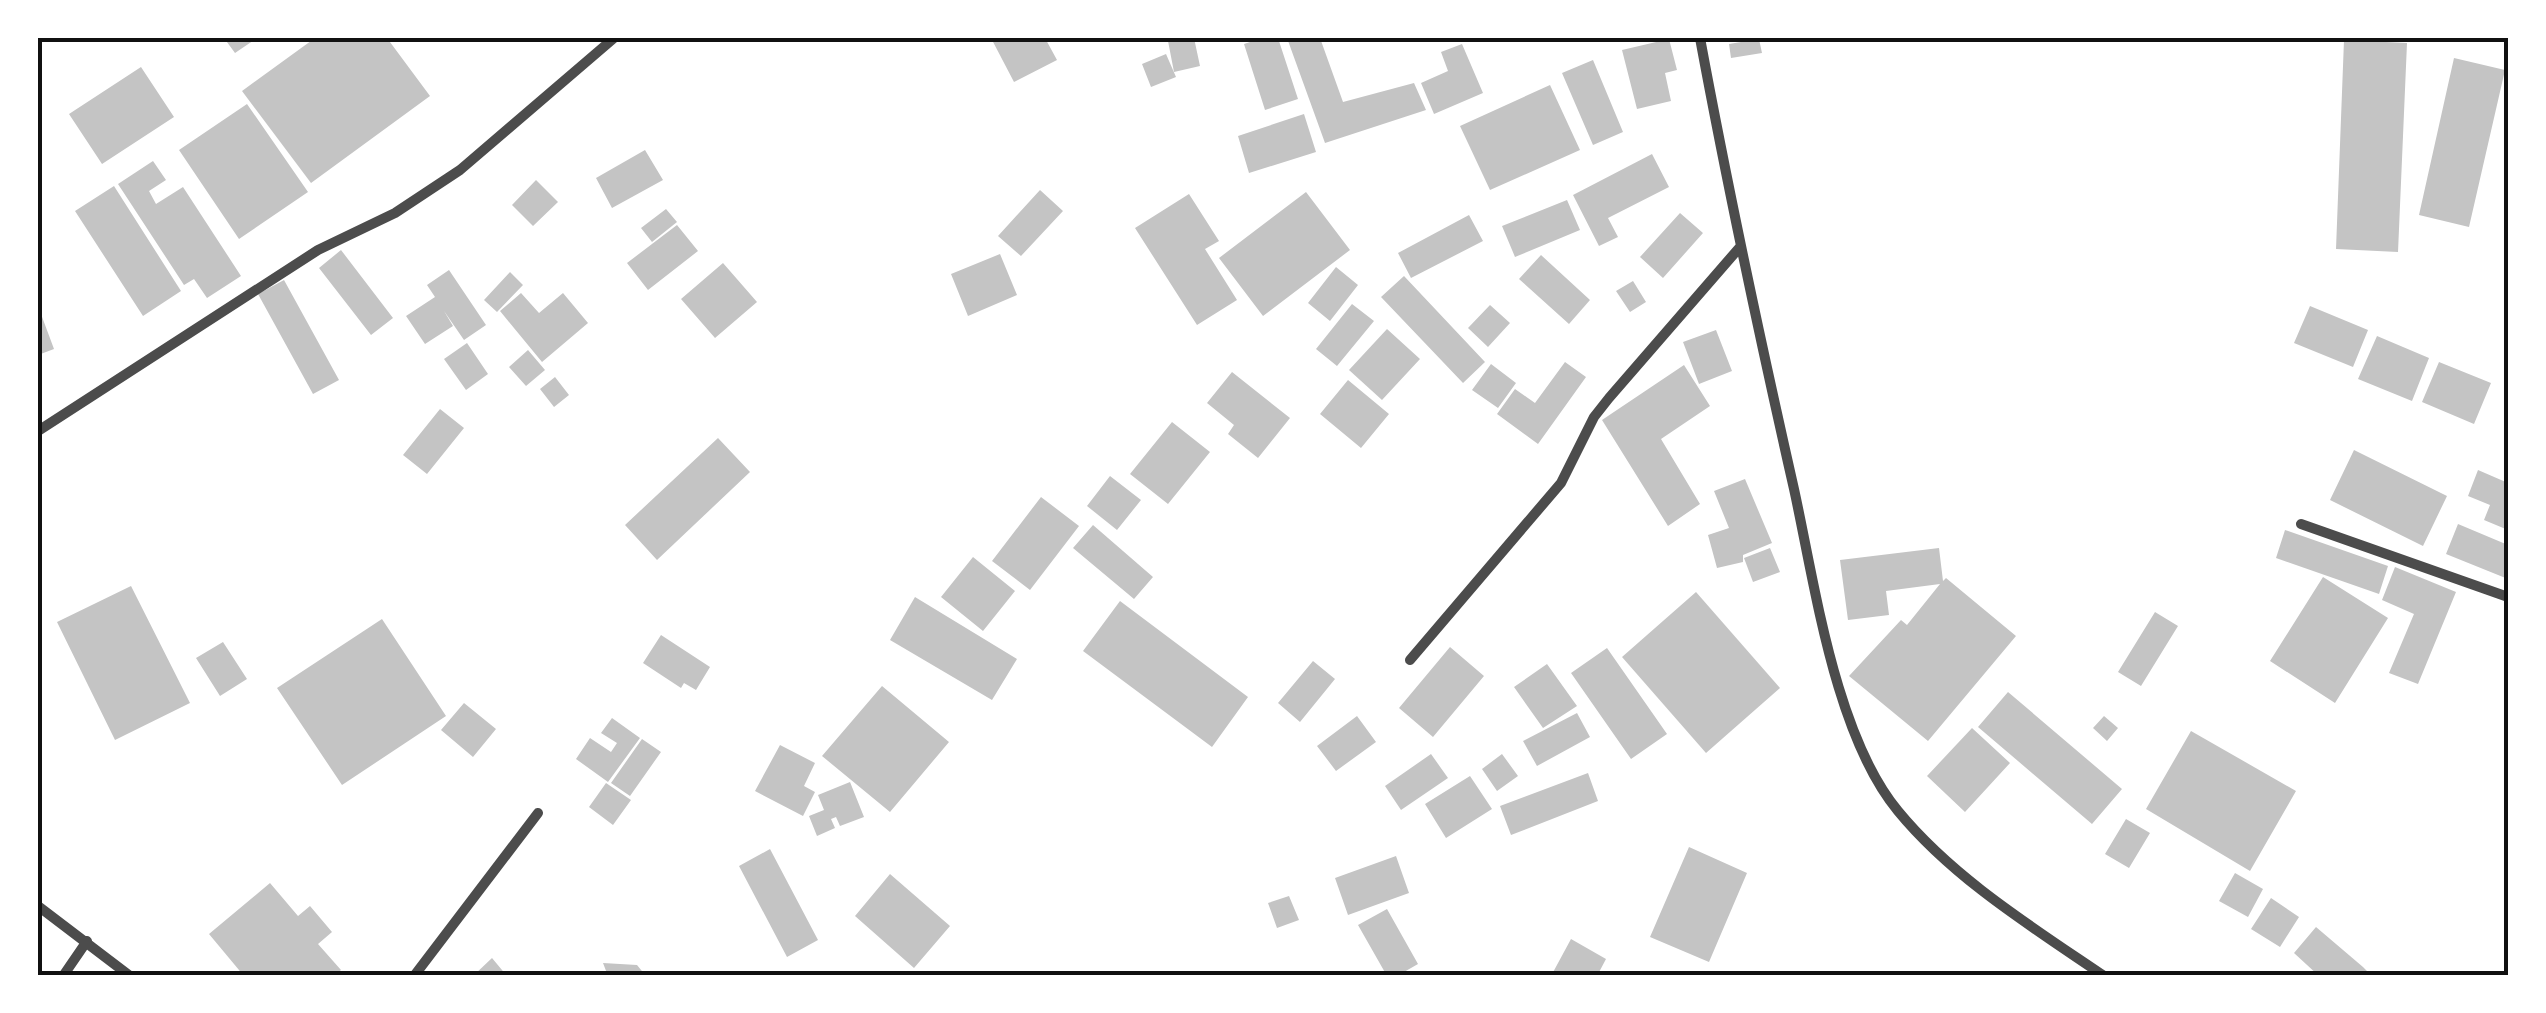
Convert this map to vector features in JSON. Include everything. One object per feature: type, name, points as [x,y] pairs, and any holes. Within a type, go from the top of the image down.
[{"type":"street","points":[[38,431],[318,250],[395,213],[460,170],[614,38]]},
{"type":"street","points":[[1700,38],[1740,247],[1826,638],[1870,768],[1897,810],[1945,859],[2025,922],[2104,976]]},
{"type":"street","points":[[1410,660],[1561,483],[1594,417],[1609,398],[1740,247]]},
{"type":"street","points":[[2301,524],[2508,596]]},
{"type":"street","points":[[414,976],[538,813]]},
{"type":"street","points":[[38,906],[130,976]]},
{"type":"street","points":[[63,976],[87,942]]},
{"type":"building","points":[[224,38],[257,38],[235,53]]},
{"type":"building","points":[[315,38],[387,38],[430,96],[311,183],[242,91]]},
{"type":"building","points":[[991,38],[1045,38],[1057,60],[1014,82]]},
{"type":"building","points":[[1194,38],[1200,66],[1174,72],[1168,41]]},
{"type":"building","points":[[1278,38],[1298,99],[1265,110],[1244,44]]},
{"type":"building","points":[[1287,38],[1320,38],[1343,102],[1414,83],[1426,110],[1325,143]]},
{"type":"building","points":[[1669,39],[1677,70],[1665,73],[1671,101],[1637,109],[1622,50]]},
{"type":"building","points":[[1759,39],[1762,53],[1731,58],[1729,44]]},
{"type":"building","points":[[2344,40],[2407,43],[2398,252],[2336,249]]},
{"type":"building","points":[[1462,44],[1483,93],[1434,114],[1421,83],[1448,71],[1441,52]]},
{"type":"building","points":[[1166,54],[1176,77],[1151,87],[1142,64]]},
{"type":"building","points":[[2454,58],[2505,70],[2469,227],[2419,215]]},
{"type":"building","points":[[1593,60],[1623,132],[1593,145],[1562,73]]},
{"type":"building","points":[[141,67],[174,117],[102,164],[69,114]]},
{"type":"building","points":[[1550,85],[1580,150],[1490,190],[1460,126]]},
{"type":"building","points":[[247,104],[308,192],[239,239],[179,150]]},
{"type":"building","points":[[1304,114],[1316,152],[1249,173],[1238,136]]},
{"type":"building","points":[[645,150],[663,180],[612,208],[596,178]]},
{"type":"building","points":[[1652,154],[1669,187],[1608,218],[1618,237],[1599,246],[1573,195]]},
{"type":"building","points":[[153,161],[166,180],[149,191],[156,204],[183,187],[241,276],[207,298],[194,279],[184,285],[118,184]]},
{"type":"building","points":[[536,180],[558,202],[533,226],[512,205]]},
{"type":"building","points":[[114,186],[181,291],[143,316],[75,211]]},
{"type":"building","points":[[1040,190],[1063,211],[1021,256],[998,236]]},
{"type":"building","points":[[1306,192],[1350,250],[1263,316],[1219,258]]},
{"type":"building","points":[[1189,194],[1219,241],[1205,249],[1237,300],[1197,325],[1135,228]]},
{"type":"building","points":[[1567,200],[1580,230],[1515,257],[1502,226]]},
{"type":"building","points":[[666,209],[677,222],[652,242],[641,228]]},
{"type":"building","points":[[1680,213],[1703,233],[1663,278],[1640,257]]},
{"type":"building","points":[[1469,215],[1483,241],[1411,278],[1398,253]]},
{"type":"building","points":[[677,225],[698,251],[648,290],[627,263]]},
{"type":"building","points":[[341,250],[393,318],[371,335],[319,268]]},
{"type":"building","points":[[1000,254],[1017,295],[968,316],[951,274]]},
{"type":"building","points":[[1541,255],[1590,300],[1569,324],[1519,279]]},
{"type":"building","points":[[723,263],[757,302],[715,338],[681,299]]},
{"type":"building","points":[[1336,267],[1358,285],[1330,321],[1308,303]]},
{"type":"building","points":[[449,270],[486,325],[464,340],[444,311],[453,326],[425,344],[406,316],[435,297],[427,285]]},
{"type":"building","points":[[510,272],[523,285],[497,312],[484,300]]},
{"type":"building","points":[[1404,276],[1485,362],[1463,383],[1381,297]]},
{"type":"building","points":[[284,280],[339,380],[313,394],[258,294]]},
{"type":"building","points":[[1633,281],[1646,302],[1630,312],[1616,291]]},
{"type":"building","points":[[521,293],[539,313],[563,293],[588,323],[542,362],[500,311]]},
{"type":"building","points":[[1352,304],[1374,321],[1337,366],[1316,349]]},
{"type":"building","points":[[1490,305],[1510,323],[1488,347],[1468,328]]},
{"type":"building","points":[[38,306],[54,349],[38,355]]},
{"type":"building","points":[[2310,306],[2368,330],[2353,367],[2294,343]]},
{"type":"building","points":[[1387,329],[1420,359],[1382,400],[1349,370]]},
{"type":"building","points":[[1716,330],[1732,371],[1699,384],[1683,342]]},
{"type":"building","points":[[2377,336],[2429,358],[2412,401],[2358,379]]},
{"type":"building","points":[[467,343],[488,374],[466,390],[444,359]]},
{"type":"building","points":[[528,350],[545,370],[526,386],[509,367]]},
{"type":"building","points":[[1565,362],[1586,377],[1538,444],[1497,414],[1515,389],[1535,403]]},
{"type":"building","points":[[2439,362],[2491,383],[2474,424],[2422,402]]},
{"type":"building","points":[[1491,364],[1516,383],[1498,408],[1472,390]]},
{"type":"building","points":[[1684,365],[1710,406],[1661,439],[1700,504],[1668,526],[1602,420]]},
{"type":"building","points":[[1232,372],[1290,418],[1258,458],[1228,434],[1234,425],[1207,403]]},
{"type":"building","points":[[555,377],[569,395],[554,407],[540,389]]},
{"type":"building","points":[[1348,380],[1389,414],[1361,448],[1320,414]]},
{"type":"building","points":[[440,409],[464,428],[427,474],[403,455]]},
{"type":"building","points":[[1172,422],[1210,452],[1168,504],[1130,474]]},
{"type":"building","points":[[718,438],[750,472],[657,560],[625,525]]},
{"type":"building","points":[[2354,450],[2447,496],[2423,546],[2330,500]]},
{"type":"building","points":[[2478,470],[2508,483],[2508,530],[2484,520],[2490,505],[2468,496]]},
{"type":"building","points":[[1110,476],[1141,500],[1117,530],[1087,506]]},
{"type":"building","points":[[1745,479],[1772,543],[1743,555],[1743,562],[1717,568],[1708,535],[1729,528],[1714,491]]},
{"type":"building","points":[[1041,497],[1079,526],[1030,590],[992,561]]},
{"type":"building","points":[[2458,524],[2508,545],[2508,579],[2446,554]]},
{"type":"building","points":[[1093,525],[1153,577],[1134,599],[1073,548]]},
{"type":"building","points":[[2285,530],[2388,566],[2379,594],[2276,558]]},
{"type":"building","points":[[1770,548],[1780,572],[1753,582],[1744,558]]},
{"type":"building","points":[[1939,548],[1943,581],[1946,578],[2016,636],[1928,741],[1849,676],[1901,620],[1907,625],[1940,584],[1886,591],[1889,615],[1848,620],[1840,560]]},
{"type":"building","points":[[973,557],[1015,591],[983,631],[941,597]]},
{"type":"building","points":[[2395,567],[2456,592],[2418,684],[2389,673],[2414,614],[2382,600]]},
{"type":"building","points":[[2323,577],[2388,618],[2335,703],[2270,661]]},
{"type":"building","points":[[131,586],[190,703],[115,740],[57,622]]},
{"type":"building","points":[[1696,592],[1780,688],[1706,753],[1622,657]]},
{"type":"building","points":[[915,597],[1017,659],[992,700],[890,640]]},
{"type":"building","points":[[1120,601],[1248,697],[1212,747],[1083,651]]},
{"type":"building","points":[[2155,612],[2178,626],[2141,686],[2118,672]]},
{"type":"building","points":[[382,619],[446,716],[342,785],[277,688]]},
{"type":"building","points":[[661,635],[710,667],[696,690],[684,683],[681,688],[643,663]]},
{"type":"building","points":[[223,642],[247,679],[220,696],[196,658]]},
{"type":"building","points":[[1450,647],[1484,676],[1433,737],[1399,708]]},
{"type":"building","points":[[1607,648],[1667,734],[1631,759],[1571,673]]},
{"type":"building","points":[[1313,661],[1335,679],[1300,722],[1278,703]]},
{"type":"building","points":[[1547,664],[1577,706],[1543,728],[1514,687]]},
{"type":"building","points":[[882,686],[949,742],[890,812],[822,756]]},
{"type":"building","points":[[2008,692],[2122,789],[2092,824],[1978,727]]},
{"type":"building","points":[[464,703],[496,729],[473,757],[441,730]]},
{"type":"building","points":[[1577,713],[1590,737],[1537,766],[1523,741]]},
{"type":"building","points":[[1357,716],[1376,742],[1336,771],[1317,746]]},
{"type":"building","points":[[2104,716],[2118,728],[2107,741],[2093,728]]},
{"type":"building","points":[[612,718],[640,738],[608,782],[576,759],[590,738],[611,752],[617,743],[601,733]]},
{"type":"building","points":[[1972,728],[2010,763],[1965,812],[1927,776]]},
{"type":"building","points":[[2191,731],[2296,791],[2250,871],[2146,809]]},
{"type":"building","points":[[642,739],[661,752],[630,796],[611,783]]},
{"type":"building","points":[[780,745],[815,763],[804,786],[815,792],[803,816],[755,791]]},
{"type":"building","points":[[1431,754],[1448,778],[1401,810],[1385,786]]},
{"type":"building","points":[[1502,754],[1518,776],[1497,791],[1482,769]]},
{"type":"building","points":[[1588,773],[1598,801],[1511,835],[1500,806]]},
{"type":"building","points":[[1470,776],[1492,809],[1446,838],[1425,804]]},
{"type":"building","points":[[850,782],[864,817],[840,826],[836,817],[831,819],[835,828],[817,836],[809,816],[824,810],[818,795]]},
{"type":"building","points":[[606,783],[631,800],[613,825],[589,807]]},
{"type":"building","points":[[2126,819],[2150,833],[2129,868],[2105,854]]},
{"type":"building","points":[[1689,847],[1747,873],[1709,962],[1650,937]]},
{"type":"building","points":[[770,849],[818,940],[787,957],[739,866]]},
{"type":"building","points":[[1396,856],[1409,893],[1348,915],[1335,878]]},
{"type":"building","points":[[2235,873],[2263,889],[2248,917],[2219,901]]},
{"type":"building","points":[[890,874],[950,926],[914,968],[855,916]]},
{"type":"building","points":[[270,883],[298,916],[310,906],[332,932],[318,944],[341,970],[334,976],[244,976],[209,934]]},
{"type":"building","points":[[1289,896],[1299,920],[1277,928],[1268,903]]},
{"type":"building","points":[[2271,898],[2299,917],[2280,947],[2251,929]]},
{"type":"building","points":[[1387,909],[1418,964],[1397,976],[1387,976],[1358,925]]},
{"type":"building","points":[[2316,927],[2372,976],[2319,976],[2294,953]]},
{"type":"building","points":[[1571,939],[1606,959],[1597,976],[1551,976]]},
{"type":"building","points":[[492,958],[507,976],[473,976]]},
{"type":"building","points":[[603,963],[637,965],[646,976],[608,976]]}]
